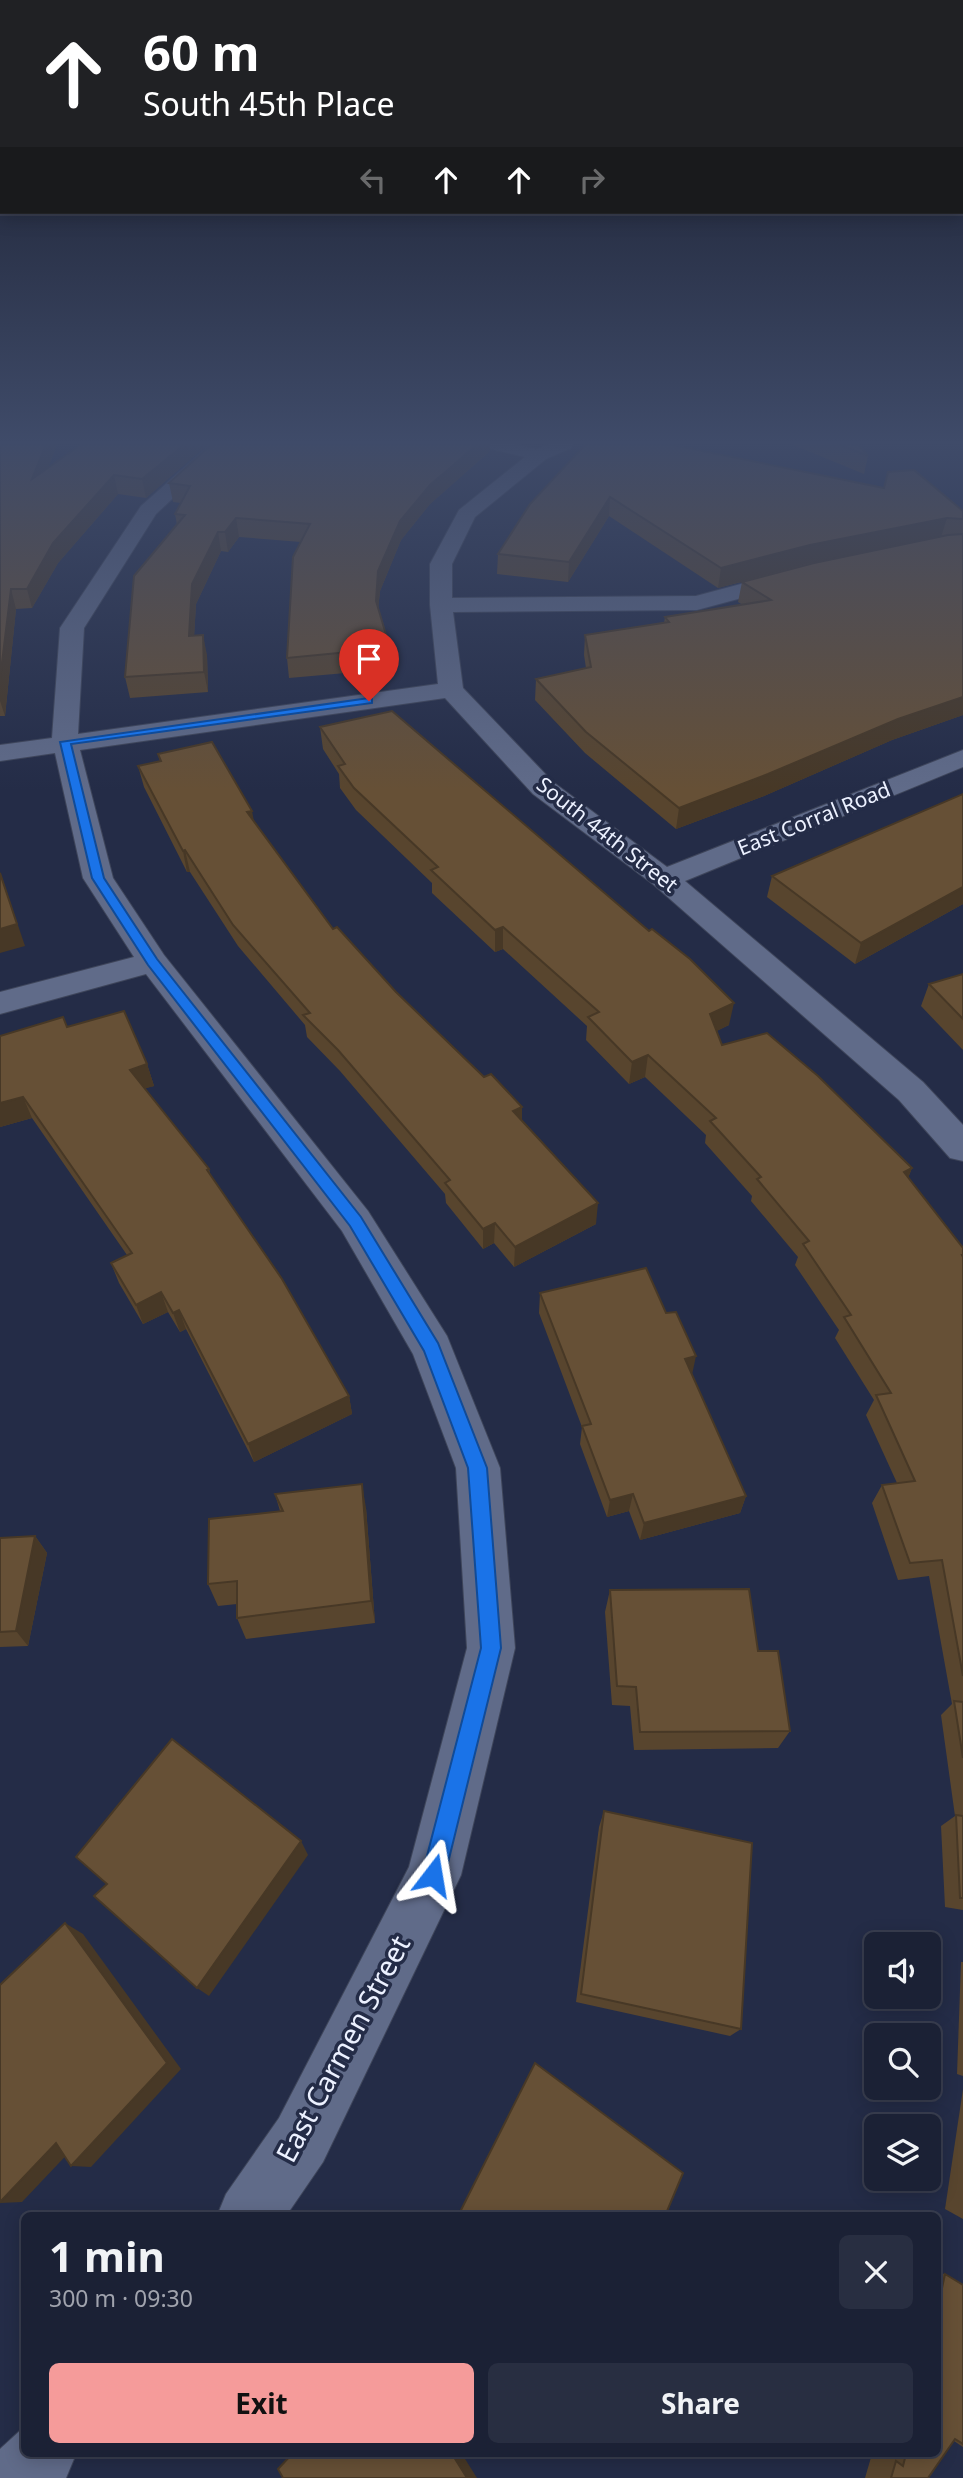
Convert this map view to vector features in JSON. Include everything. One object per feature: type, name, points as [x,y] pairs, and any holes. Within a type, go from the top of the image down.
[{"type":"street","name":"East Carmen Street","points":[[116,560],[72,628],[65,742],[98,878],[153,962],[355,1221],[432,1348],[478,1468],[491,1648],[433,1875],[301,2140],[251,2212]]},
{"type":"street","points":[[0,753],[451,690],[441,605],[443,560]]},
{"type":"street","points":[[441,605],[697,603],[807,574]]},
{"type":"street","name":"South 44th Street","points":[[451,690],[543,788],[664,879],[911,1091],[963,1148]]},
{"type":"street","name":"East Corral Road","points":[[664,879],[963,758]]},
{"type":"street","points":[[0,1003],[153,962]]},
{"type":"street","points":[[20,2478],[39,2457]]},
{"type":"building","points":[[0,560],[44,560],[27,589],[11,589],[0,679]]},
{"type":"building","points":[[148,560],[204,560],[192,584],[189,636],[203,635],[204,672],[125,677],[134,576]]},
{"type":"building","points":[[293,560],[383,560],[378,571],[376,601],[390,648],[287,658]]},
{"type":"building","points":[[708,560],[753,560],[721,568]]},
{"type":"building","points":[[830,560],[963,560],[963,697],[898,719],[679,808],[586,732],[536,679],[591,667],[585,635],[669,622],[665,617],[771,600],[742,582]]},
{"type":"building","points":[[392,711],[649,931],[652,929],[690,959],[734,1003],[710,1014],[722,1045],[767,1033],[818,1076],[912,1168],[904,1172],[963,1248],[963,1676],[942,1560],[910,1563],[882,1485],[915,1481],[876,1395],[891,1393],[844,1317],[851,1315],[803,1244],[809,1241],[757,1179],[761,1177],[710,1121],[716,1118],[648,1055],[632,1062],[588,1017],[599,1012],[503,927],[495,930],[431,870],[438,867],[354,788],[338,766],[345,764],[320,727]]},
{"type":"building","points":[[212,742],[252,811],[247,812],[333,929],[337,927],[396,992],[484,1077],[491,1074],[522,1107],[513,1111],[598,1203],[515,1247],[495,1223],[483,1229],[445,1183],[450,1180],[338,1050],[303,1015],[310,1013],[233,925],[185,850],[183,851],[138,766],[161,761],[158,754]]},
{"type":"building","points":[[963,794],[963,887],[861,943],[772,876]]},
{"type":"building","points":[[0,873],[17,924],[0,929]]},
{"type":"building","points":[[963,974],[963,1019],[929,984]]},
{"type":"building","points":[[124,1011],[147,1064],[130,1070],[209,1169],[207,1170],[282,1279],[349,1396],[248,1444],[179,1310],[173,1313],[161,1292],[136,1305],[111,1263],[132,1253],[23,1097],[0,1103],[0,1036],[63,1017],[67,1027]]},
{"type":"building","points":[[646,1268],[666,1313],[676,1312],[696,1356],[685,1359],[746,1496],[644,1523],[633,1494],[610,1500],[582,1426],[591,1424],[540,1293]]},
{"type":"building","points":[[362,1484],[371,1601],[237,1618],[237,1581],[208,1584],[209,1519],[283,1511],[275,1494]]},
{"type":"building","points":[[35,1536],[16,1631],[0,1632],[0,1538]]},
{"type":"building","points":[[749,1589],[758,1651],[778,1651],[790,1731],[640,1732],[636,1687],[617,1686],[610,1590]]},
{"type":"building","points":[[954,1701],[963,1702],[963,1758]]},
{"type":"building","points":[[172,1739],[301,1841],[197,1988],[94,1896],[107,1884],[76,1857]]},
{"type":"building","points":[[604,1811],[752,1843],[741,2029],[581,1994]]},
{"type":"building","points":[[956,1815],[963,1816],[963,1898],[960,1898]]},
{"type":"building","points":[[65,1923],[167,2063],[71,2166],[56,2143],[0,2202],[0,1985]]},
{"type":"building","points":[[535,2063],[683,2173],[667,2212],[460,2212]]},
{"type":"building","points":[[945,2274],[963,2285],[963,2444],[955,2439],[928,2478],[891,2478],[896,2461],[903,2466],[905,2457],[941,2457],[941,2293]]},
{"type":"building","points":[[289,2457],[454,2457],[467,2478],[283,2478],[278,2469]]},
{"type":"route","points":[[369,701],[65,742],[98,878],[153,962],[355,1221],[432,1348],[478,1468],[491,1648],[433,1875]]}]
